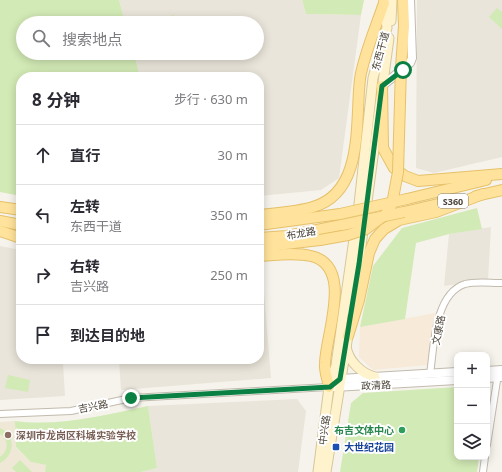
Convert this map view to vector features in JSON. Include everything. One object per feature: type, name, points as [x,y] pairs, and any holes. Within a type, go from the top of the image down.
[{"type":"main road","points":[[264,246],[348,235],[366,229],[386,214],[392,204],[398,172],[401,67],[404,26],[403,0]]},
{"type":"main road","points":[[264,214],[312,208],[322,204],[337,191],[347,176],[352,167],[355,152],[360,77],[376,27],[387,1]]},
{"type":"main road","name":"东西干道","points":[[336,384],[347,341],[365,223],[389,28],[387,1]]},
{"type":"main road","points":[[376,27],[389,28]]},
{"type":"main road","name":"东西干道","points":[[336,384],[336,365],[359,204],[373,78],[389,28]]},
{"type":"main road","points":[[382,86],[383,148],[394,168],[405,176],[418,181],[502,175]]},
{"type":"main road","name":"布龙路","points":[[264,224],[340,214],[502,175]]},
{"type":"main road","name":"S360","points":[[483,194],[502,190]]},
{"type":"main road","points":[[375,377],[367,375],[355,364],[348,353],[347,341],[359,300],[369,253],[375,239],[384,229],[399,220],[436,212],[483,194]]},
{"type":"main road","name":"布龙路","points":[[264,238],[287,236],[483,194]]},
{"type":"main road","points":[[0,207],[16,209]]},
{"type":"main road","points":[[0,221],[16,224]]},
{"type":"main road","points":[[3,232],[16,233]]},
{"type":"main road","points":[[3,232],[16,236]]},
{"type":"main road","points":[[264,256],[299,254],[313,256],[324,262],[333,274],[336,288],[324,365],[336,384]]},
{"type":"main road","name":"中兴路","points":[[318,472],[336,384]]},
{"type":"main road","name":"中兴路","points":[[326,472],[336,384]]},
{"type":"street","points":[[382,86],[410,64],[412,58],[410,0]]},
{"type":"street","points":[[404,26],[411,13]]},
{"type":"street","name":"文康路","points":[[430,374],[438,321],[442,307],[449,296],[457,288],[467,284],[502,283]]},
{"type":"street","name":"政清路","points":[[336,384],[375,377],[454,372]]},
{"type":"street","points":[[490,372],[500,374]]},
{"type":"street","points":[[490,377],[500,374]]},
{"type":"street","points":[[490,429],[500,374]]},
{"type":"street","name":"政清路","points":[[336,384],[454,380]]},
{"type":"street","name":"吉兴路","points":[[0,414],[71,411],[131,398],[336,384]]},
{"type":"street","points":[[483,472],[485,460]]},
{"type":"shaded area","points":[[119,0],[302,0],[306,14],[361,15],[339,178],[321,190],[264,196],[264,72],[139,72],[136,60],[264,60],[264,16],[123,16]]},
{"type":"shaded area","points":[[417,0],[502,0],[502,157],[434,173],[416,168]]},
{"type":"shaded area","points":[[491,227],[488,280],[444,286],[449,234]]},
{"type":"shaded area","points":[[0,246],[16,249],[16,364],[63,364],[65,396],[0,400]]},
{"type":"shaded area","points":[[264,292],[271,378],[121,390],[119,364],[264,364]]},
{"type":"shaded area","points":[[435,313],[427,365],[373,370],[359,357],[360,327]]},
{"type":"shaded area","points":[[297,399],[306,411],[298,472],[141,472],[157,468],[148,406]]},
{"type":"shaded area","name":"深圳市龙岗区科城实验学校","points":[[15,421],[16,448],[31,462],[47,465],[45,472],[0,472],[0,422]]},
{"type":"green space","points":[[0,0],[119,0],[123,16],[16,16],[16,60],[136,60],[139,72],[16,72],[16,195],[0,192]]},
{"type":"green space","points":[[302,0],[364,0],[361,15],[306,14]]},
{"type":"green space","points":[[497,8],[502,12],[502,29],[489,17]]},
{"type":"green space","points":[[477,208],[482,229],[449,234],[416,243],[405,319],[360,327],[373,266],[402,228]]},
{"type":"green space","points":[[8,375],[30,380],[28,392],[5,388]]},
{"type":"green space","name":"布吉文体中心","points":[[454,387],[454,460],[479,460],[477,472],[340,472],[351,403],[363,393]]},
{"type":"green space","points":[[148,406],[157,468],[141,472],[45,472],[46,465],[31,462],[16,447],[15,421],[65,421]]},
{"type":"green space","points":[[0,428],[9,436],[12,446],[9,455],[0,463],[0,457],[5,451],[7,445],[5,439],[0,434]]},
{"type":"green space","points":[[20,460],[32,472],[16,472],[12,468]]},
{"type":"place","name":"布吉文体中心","points":[[402,430]]},
{"type":"place","name":"深圳市龙岗区科城实验学校","points":[[8,435]]},
{"type":"place","name":"大世纪花园","points":[[336,447]]},
{"type":"route","points":[[131,398],[330,387],[340,379],[359,264],[382,86],[403,70]]}]
